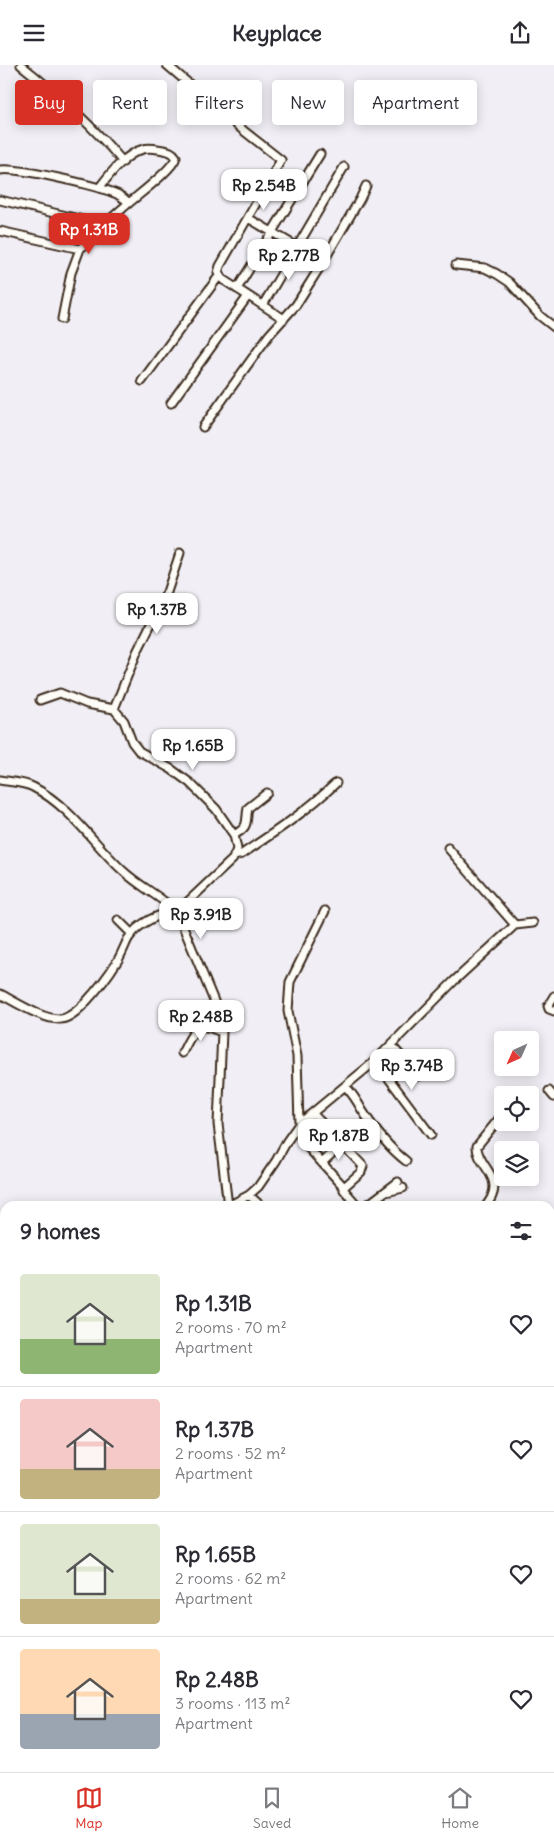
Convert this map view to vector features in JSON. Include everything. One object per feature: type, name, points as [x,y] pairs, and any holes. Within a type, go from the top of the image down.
[{"type":"street","points":[[21,65],[73,108],[101,136],[123,162]]},
{"type":"street","points":[[142,381],[219,275],[220,266],[281,160],[167,65]]},
{"type":"street","points":[[62,319],[71,273],[80,249],[175,162],[176,157],[171,152],[146,148],[136,152],[123,162],[99,188]]},
{"type":"street","points":[[237,289],[320,154]]},
{"type":"street","points":[[263,305],[344,167]]},
{"type":"street","points":[[0,170],[8,169],[26,172],[99,188],[119,195],[129,203]]},
{"type":"street","points":[[203,427],[269,335],[306,291],[366,186]]},
{"type":"street","points":[[0,200],[104,225]]},
{"type":"street","points":[[248,217],[323,262]]},
{"type":"street","points":[[0,231],[80,249]]},
{"type":"street","points":[[456,265],[485,268],[497,274],[509,282],[540,317],[554,327]]},
{"type":"street","points":[[219,275],[237,289],[284,319]]},
{"type":"street","points":[[171,403],[248,296]]},
{"type":"street","points":[[114,709],[137,652],[167,592],[180,553]]},
{"type":"street","points":[[0,994],[48,1018],[62,1019],[79,1010],[103,983],[132,935],[150,919],[177,912],[225,868],[234,856],[236,849],[234,835],[216,809],[190,783],[171,769],[139,751],[132,742],[124,721],[114,709],[94,706],[60,693],[40,700]]},
{"type":"street","points":[[0,780],[32,786],[52,800],[87,832],[132,879],[166,901],[177,912],[214,1001],[222,1032],[218,1124],[227,1201]]},
{"type":"street","points":[[234,856],[242,854],[316,803],[336,783]]},
{"type":"street","points":[[234,835],[248,824],[248,808],[268,793]]},
{"type":"street","points":[[448,847],[515,925]]},
{"type":"street","points":[[299,1124],[297,1056],[288,1011],[290,982],[325,911]]},
{"type":"street","points":[[118,920],[132,935]]},
{"type":"street","points":[[238,1201],[249,1195],[263,1180],[299,1124],[374,1062],[454,981],[515,925],[533,923]]},
{"type":"street","points":[[554,996],[548,1006],[549,1009],[554,1011]]},
{"type":"street","points":[[182,1053],[191,1037],[199,1028],[203,1027],[222,1032]]},
{"type":"street","points":[[391,1045],[419,1077]]},
{"type":"street","points":[[374,1062],[387,1076],[431,1135]]},
{"type":"street","points":[[346,1087],[353,1094],[387,1145],[406,1161]]},
{"type":"street","points":[[549,1091],[554,1097]]},
{"type":"street","points":[[313,1114],[363,1166],[361,1172],[344,1187]]},
{"type":"street","points":[[320,1121],[303,1138],[304,1141],[344,1187],[344,1190],[354,1201]]},
{"type":"street","points":[[489,1201],[493,1195],[493,1182],[489,1170],[477,1151],[477,1147],[494,1125]]},
{"type":"street","points":[[322,1163],[342,1144]]},
{"type":"street","points":[[372,1201],[381,1194],[401,1185]]},
{"type":"street","points":[[249,1195],[256,1201]]}]
